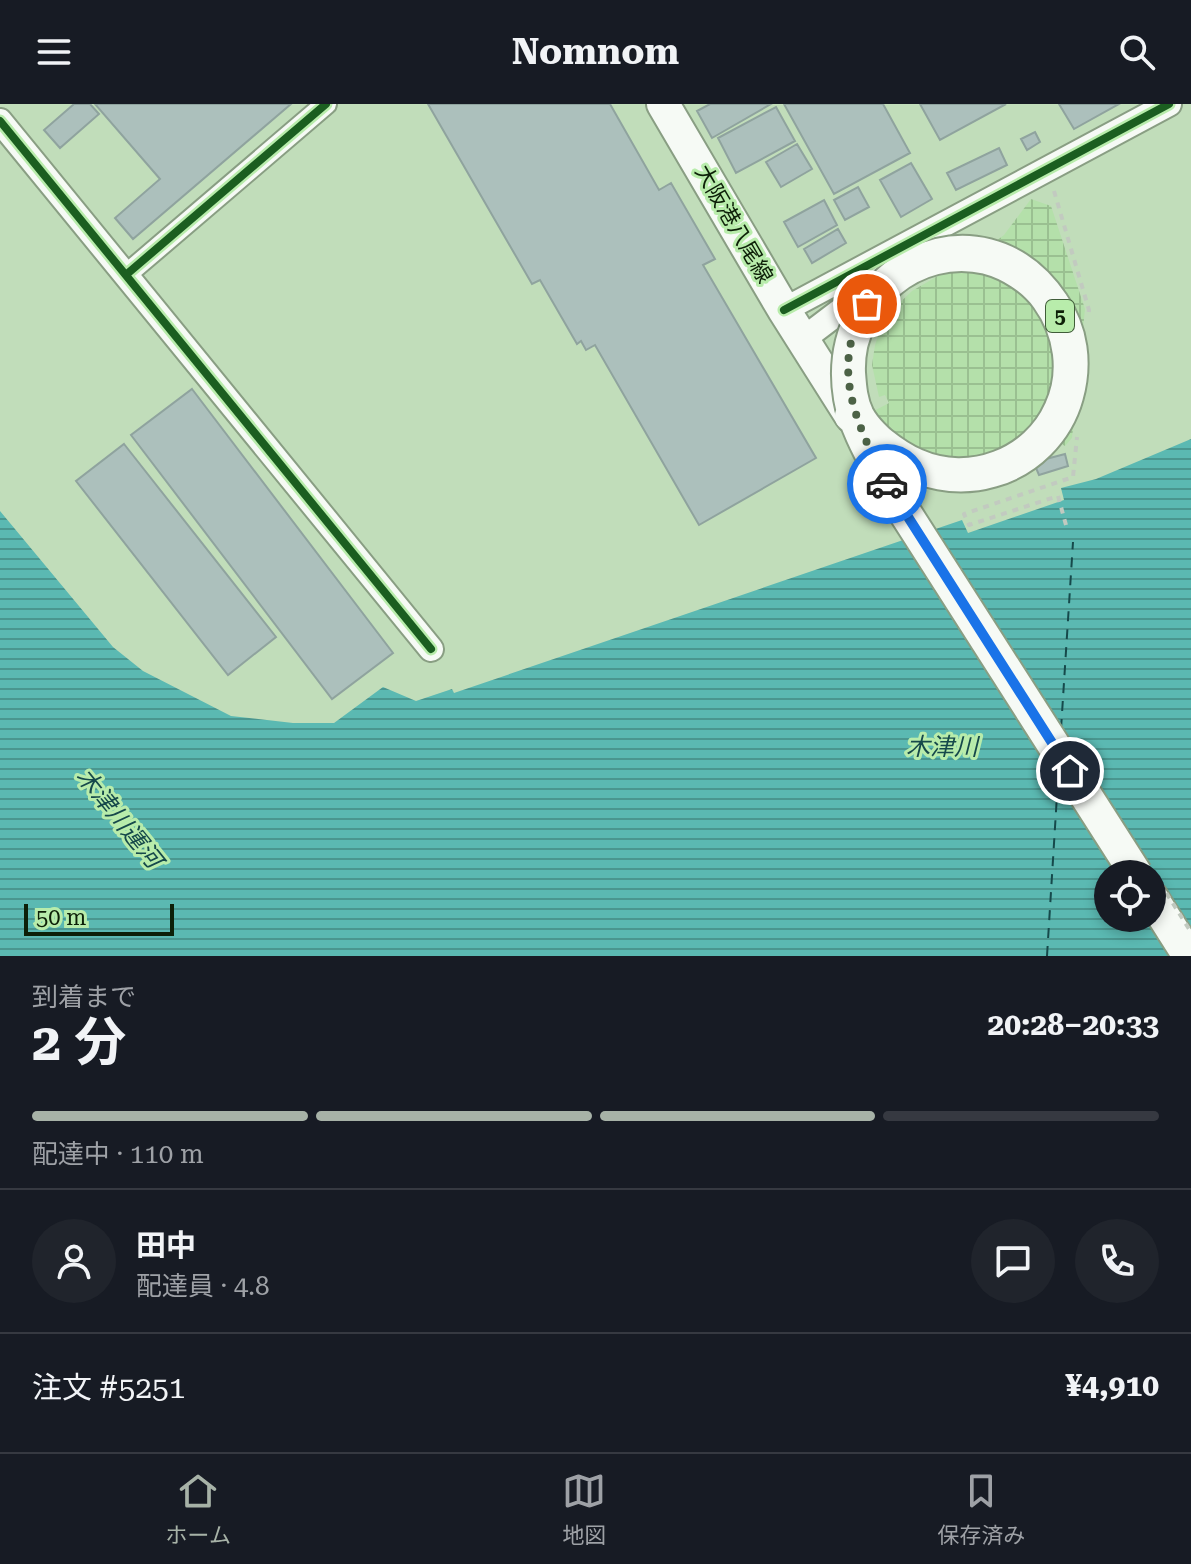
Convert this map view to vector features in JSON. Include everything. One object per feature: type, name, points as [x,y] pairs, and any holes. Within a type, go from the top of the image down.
[{"type":"main road","name":"大阪港八尾線","points":[[663,104],[802,340],[851,416],[903,460],[945,474],[970,475],[993,471],[1032,450],[1055,425],[1068,391],[1072,369],[1070,343],[1056,308],[1036,285]]},
{"type":"main road","name":"大阪港八尾線","points":[[934,258],[959,253],[1000,260],[1029,277],[1036,285]]},
{"type":"main road","name":"大阪港八尾線","points":[[934,258],[960,255],[990,259],[1018,271],[1036,285]]},
{"type":"main road","name":"大阪港八尾線","points":[[933,258],[911,266],[884,285],[868,305],[854,337],[849,364],[851,395],[864,424],[879,442],[923,468],[945,473],[969,473],[1003,466],[1040,441],[1059,414],[1067,390],[1069,356],[1065,332],[1055,309],[1036,285]]},
{"type":"main road","name":"大阪港八尾線","points":[[933,258],[918,261],[889,279],[862,312],[849,352],[850,401],[866,444],[888,486],[1127,860]]},
{"type":"main road","points":[[1166,920],[1189,956]]},
{"type":"street","points":[[127,274],[326,104]]},
{"type":"street","points":[[784,310],[1169,104]]},
{"type":"street","points":[[0,121],[431,649]]},
{"type":"street","points":[[802,340],[980,204]]},
{"type":"path","points":[[1047,169],[1089,310],[1088,323]]},
{"type":"path","points":[[1066,525],[1058,496],[969,525],[964,514],[1073,477],[1077,434]]},
{"type":"shaded area","points":[[1031,199],[1051,206],[1085,309],[1072,438],[1065,446],[1060,443],[1011,480],[845,426],[889,403],[885,395],[879,397],[872,365],[881,327],[886,318],[892,322],[897,315],[892,310],[912,291],[1004,235]]},
{"type":"water","name":"木津川","points":[[1191,439],[1191,956],[0,956],[0,511],[113,647],[143,671],[231,716],[293,723],[334,723],[383,687],[416,701],[452,689],[454,693],[962,520],[968,533],[1064,500],[1061,488],[1096,479]]},
{"type":"building","points":[[74,104],[90,104],[99,114],[60,148],[44,130]]},
{"type":"building","points":[[95,104],[291,104],[133,239],[115,218],[160,179]]},
{"type":"building","points":[[428,104],[610,104],[659,190],[671,183],[715,259],[703,265],[816,458],[699,525],[595,345],[586,350],[581,341],[577,344],[540,280],[532,284]]},
{"type":"building","points":[[710,104],[771,104],[712,138],[697,111]]},
{"type":"building","points":[[784,104],[883,104],[910,153],[834,194]]},
{"type":"building","points":[[920,104],[1006,104],[940,140]]},
{"type":"building","points":[[1059,104],[1119,104],[1074,129]]},
{"type":"building","points":[[776,107],[795,141],[736,173],[718,138]]},
{"type":"building","points":[[1035,132],[1040,142],[1027,150],[1021,139]]},
{"type":"building","points":[[797,144],[812,169],[781,187],[766,162]]},
{"type":"building","points":[[999,148],[1007,165],[956,190],[947,173]]},
{"type":"building","points":[[911,163],[932,199],[901,217],[880,180]]},
{"type":"building","points":[[858,187],[869,207],[845,220],[834,200]]},
{"type":"building","points":[[824,200],[837,225],[798,247],[784,222]]},
{"type":"building","points":[[838,229],[846,243],[812,263],[804,249]]},
{"type":"building","points":[[192,389],[393,653],[332,699],[131,435]]},
{"type":"building","points":[[124,444],[276,637],[228,675],[76,481]]},
{"type":"building","points":[[1065,454],[1068,466],[1039,475],[1036,468],[1046,459]]},
{"type":"ferry route","points":[[1061,729],[1073,542]]},
{"type":"ferry route","points":[[1047,956],[1058,779]]},
{"type":"cycle path","points":[[127,274],[326,104]]},
{"type":"cycle path","points":[[784,310],[1169,104]]},
{"type":"cycle path","points":[[0,121],[431,649]]},
{"type":"way so far","points":[[867,304],[850,345],[850,401],[866,444],[887,484]]},
{"type":"route","points":[[887,484],[1070,771]]},
{"type":"water label","name":"木津川運河","points":[[119,818]]}]
